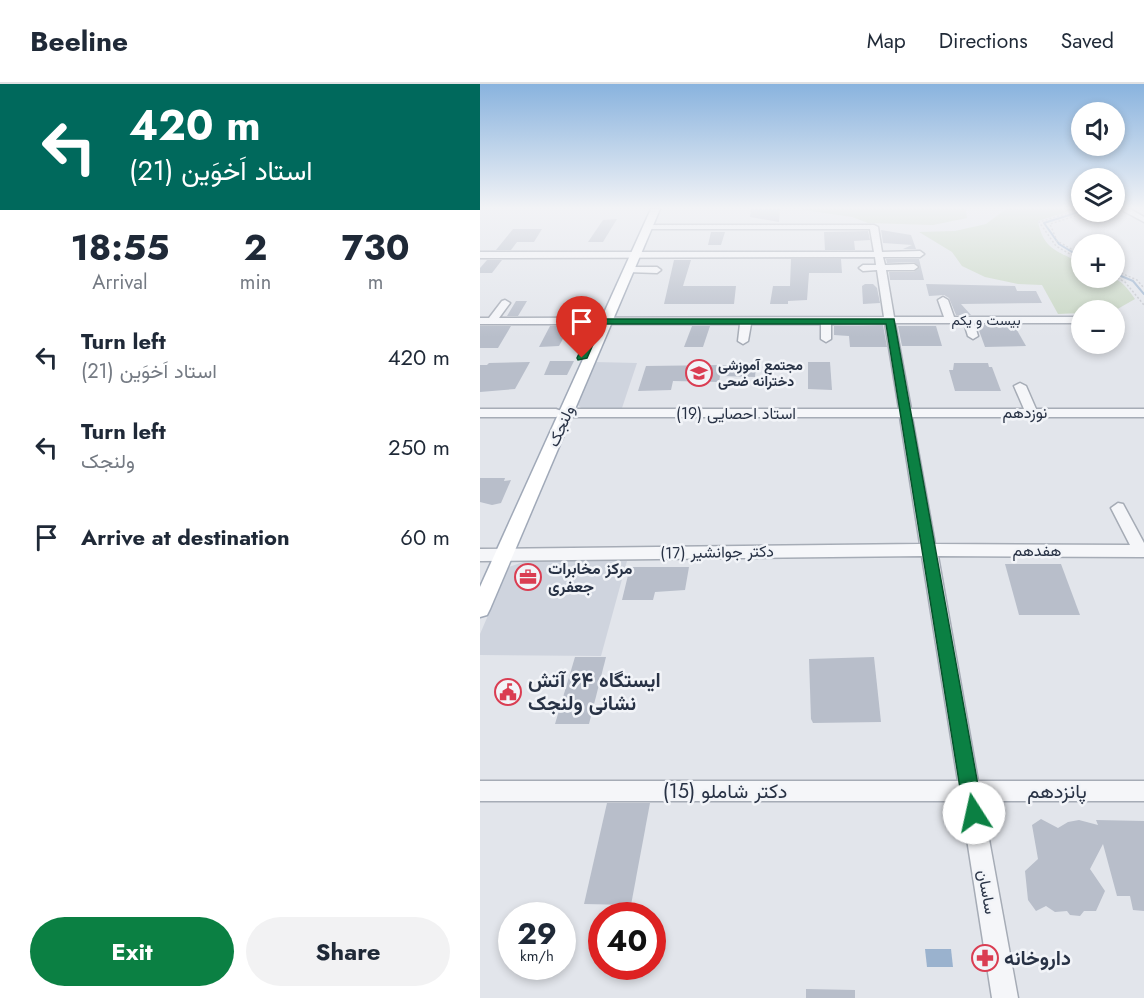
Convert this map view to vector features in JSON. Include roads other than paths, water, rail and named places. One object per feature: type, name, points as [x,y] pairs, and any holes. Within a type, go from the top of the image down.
[{"type":"main road","name":"ولنجک","points":[[632,260],[635,252]]},
{"type":"main road","name":"ولنجک","points":[[480,579],[636,252]]},
{"type":"main road","name":"ولنجک","points":[[480,609],[492,555]]},
{"type":"street","name":"ساسان","points":[[878,252],[1005,998]]},
{"type":"street","points":[[863,268],[880,261],[920,254]]},
{"type":"street","points":[[480,255],[632,260],[756,258],[880,261],[914,267]]},
{"type":"street","points":[[632,260],[657,270]]},
{"type":"street","points":[[943,300],[950,321]]},
{"type":"street","points":[[492,321],[505,303]]},
{"type":"street","name":"بیست و یکم","points":[[480,321],[1071,320]]},
{"type":"street","points":[[743,341],[746,321]]},
{"type":"street","points":[[826,321],[826,339]]},
{"type":"street","points":[[968,321],[973,336]]},
{"type":"street","points":[[1020,386],[1031,412]]},
{"type":"street","name":"استاد احصایی (19)","points":[[480,413],[906,412]]},
{"type":"street","name":"نوزدهم","points":[[906,412],[1144,412]]},
{"type":"street","points":[[1118,508],[1142,551]]},
{"type":"street","name":"هفدهم","points":[[929,550],[1142,551]]},
{"type":"street","name":"دکتر جوانشیر (17)","points":[[492,555],[929,550]]},
{"type":"street","name":"پانزدهم","points":[[970,790],[1144,791]]},
{"type":"street","name":"دکتر شاملو (15)","points":[[480,791],[970,790]]},
{"type":"water","points":[[925,949],[951,949],[953,967],[927,967]]},
{"type":"waterway","points":[[1125,278],[1133,281],[1144,294]]},
{"type":"place","name":"مجتمع آموزشی دخترانه ضحی","points":[[699,373]]},
{"type":"place","name":"مرکز مخابرات جعفری","points":[[528,577]]},
{"type":"place","name":"ایستگاه ۶۴ آتش نشانی ولنجک","points":[[508,692]]},
{"type":"place","name":"داروخانه","points":[[985,958]]}]
